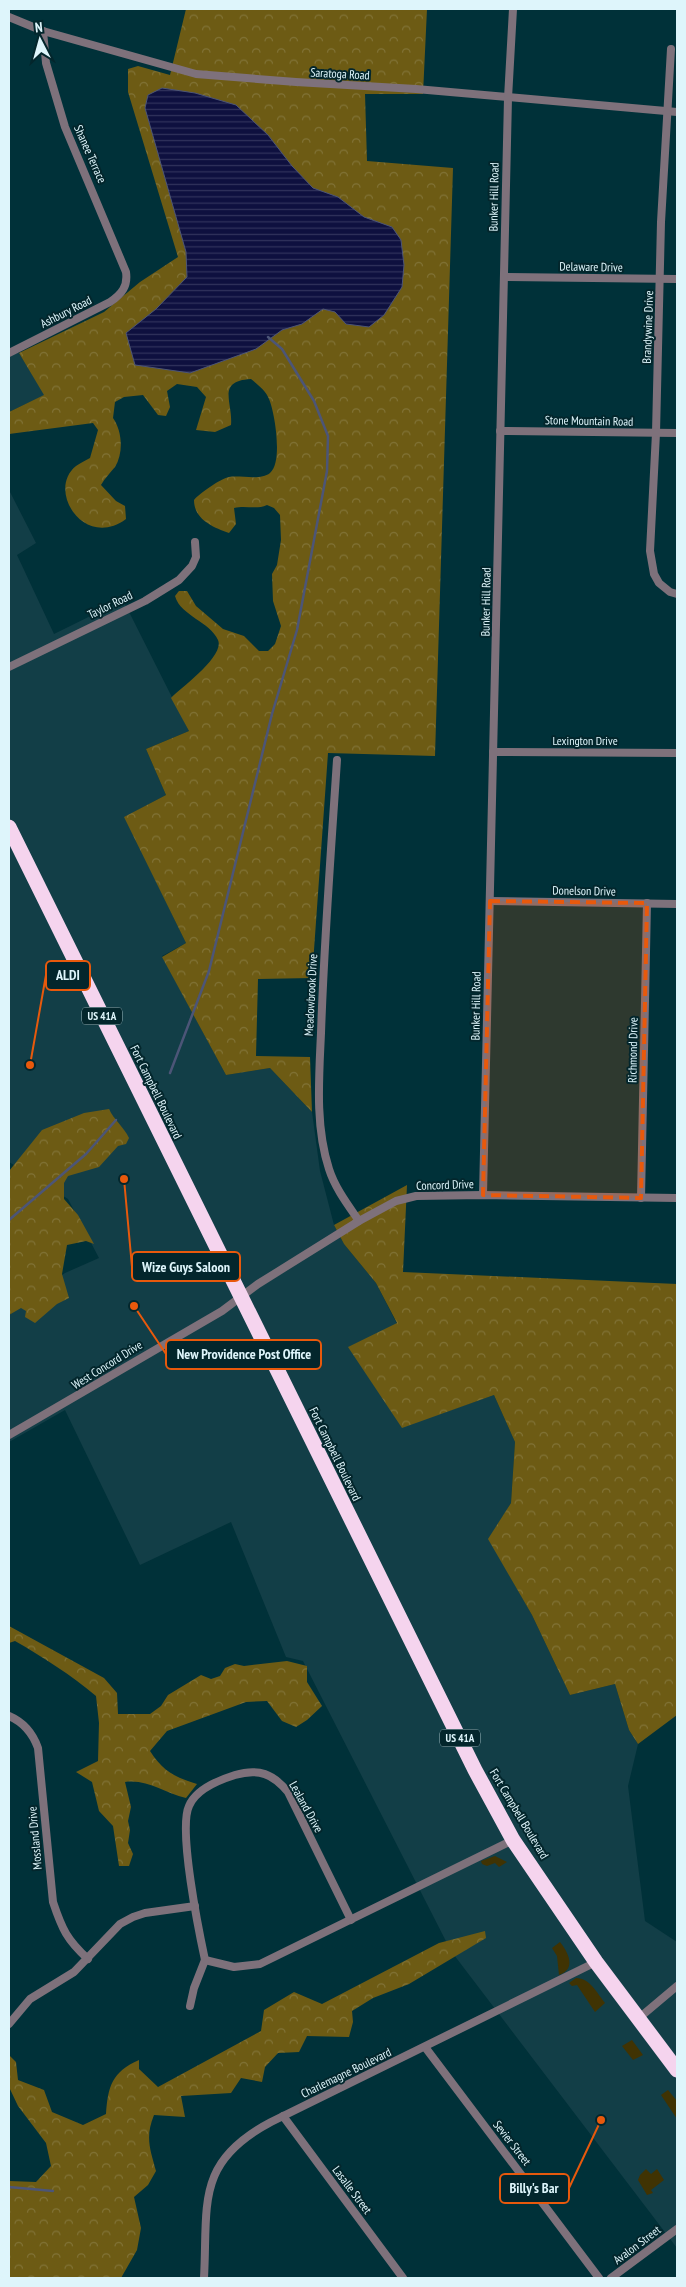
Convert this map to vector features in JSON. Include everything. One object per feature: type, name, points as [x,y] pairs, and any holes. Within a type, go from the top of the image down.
[{"type":"highway","name":"Fort Campbell Boulevard","points":[[9,827],[449,1718],[514,1840],[596,1962],[677,2070]]},
{"type":"street","name":"Bunker Hill Road","points":[[483,1195],[508,98],[513,9]]},
{"type":"street","name":"Saratoga Road","points":[[9,17],[43,30],[196,74],[416,89],[677,112]]},
{"type":"street","name":"Shanee Terrace","points":[[43,30],[46,63],[65,127],[126,272],[127,284]]},
{"type":"street","name":"Brandywine Drive","points":[[671,49],[660,222],[656,432],[651,564],[659,583],[670,592],[677,594]]},
{"type":"street","name":"Delaware Drive","points":[[504,277],[677,279]]},
{"type":"street","name":"Ashbury Road","points":[[10,350],[110,302],[118,296],[127,284]]},
{"type":"street","name":"Stone Mountain Road","points":[[500,431],[677,433]]},
{"type":"street","name":"Taylor Road","points":[[9,667],[145,601],[180,580],[186,575],[196,557],[195,542]]},
{"type":"street","name":"Lexington Drive","points":[[493,752],[677,753]]},
{"type":"street","name":"Meadowbrook Drive","points":[[337,760],[322,978],[319,1104],[322,1136],[329,1169],[339,1192],[359,1221]]},
{"type":"street","name":"Donelson Drive","points":[[490,901],[677,904]]},
{"type":"street","name":"Richmond Drive","points":[[641,1198],[647,903]]},
{"type":"street","name":"Concord Drive","points":[[242,1297],[258,1284],[359,1221],[396,1201],[416,1196],[483,1195],[677,1198]]},
{"type":"street","name":"West Concord Drive","points":[[9,1435],[222,1311],[242,1297]]},
{"type":"street","name":"Mossland Drive","points":[[9,1716],[25,1726],[34,1738],[38,1748],[53,1902],[61,1926],[72,1943],[88,1958]]},
{"type":"street","name":"Lealand Drive","points":[[205,1960],[195,1906],[185,1823],[188,1806],[197,1794],[205,1788],[227,1778],[256,1772],[266,1774],[278,1780],[288,1792],[351,1920]]},
{"type":"street","points":[[190,2006],[194,1988],[205,1960],[234,1967],[260,1964],[514,1840]]},
{"type":"street","points":[[9,2024],[30,1999],[74,1972],[120,1924],[133,1917],[195,1906]]},
{"type":"street","name":"Charlemagne Boulevard","points":[[204,2278],[206,2211],[211,2186],[218,2166],[232,2147],[243,2138],[283,2116],[596,1962]]},
{"type":"street","points":[[639,2018],[677,1986]]},
{"type":"street","name":"Sevier Street","points":[[425,2047],[599,2278]]},
{"type":"street","name":"Lasalle Street","points":[[283,2116],[403,2278]]},
{"type":"street","name":"Avalon Street","points":[[611,2278],[677,2229]]},
{"type":"highlighted area","points":[[490,901],[647,903],[641,1198],[483,1195]]},
{"type":"shaded area","points":[[162,88],[195,93],[236,105],[268,135],[292,166],[313,188],[338,197],[364,217],[392,227],[401,240],[404,265],[402,287],[384,315],[369,327],[346,324],[335,312],[323,309],[302,324],[282,330],[256,349],[190,373],[135,365],[126,333],[156,309],[187,277],[186,252],[145,108],[148,95]]},
{"type":"shaded area","points":[[9,351],[19,353],[45,395],[9,412]]},
{"type":"shaded area","points":[[9,490],[36,543],[17,555],[54,634],[123,600],[189,731],[146,749],[166,795],[125,817],[186,943],[162,956],[226,1075],[270,1068],[312,1112],[320,1171],[334,1225],[344,1244],[376,1283],[397,1324],[349,1347],[402,1427],[494,1395],[515,1442],[511,1503],[489,1539],[532,1615],[570,1695],[615,1684],[629,1730],[638,1744],[628,1786],[645,1921],[677,1942],[677,2248],[451,1951],[303,1661],[286,1657],[231,1522],[140,1565],[65,1410],[9,1442],[9,1311],[65,1273],[99,1258],[68,1199],[9,1162]]},
{"type":"shaded area","points":[[495,1856],[507,1862],[499,1867],[495,1863],[487,1866],[482,1864],[481,1861]]},
{"type":"shaded area","points":[[560,1942],[568,1955],[569,1965],[565,1972],[559,1975],[557,1956],[552,1948]]},
{"type":"shaded area","points":[[576,1978],[589,1983],[605,2003],[595,2012],[577,1985],[572,1986],[569,1983]]},
{"type":"shaded area","points":[[632,2040],[643,2055],[633,2060],[622,2046]]},
{"type":"shaded area","points":[[668,2090],[677,2101],[677,2119],[661,2095]]},
{"type":"shaded area","points":[[646,2169],[651,2174],[657,2169],[664,2180],[651,2190],[653,2193],[647,2195],[638,2180]]},
{"type":"green space","points":[[186,9],[427,9],[423,94],[365,94],[367,161],[453,168],[435,756],[328,753],[312,978],[258,979],[256,1056],[310,1057],[312,1112],[270,1068],[226,1075],[162,957],[186,943],[124,817],[166,795],[146,749],[189,731],[171,698],[201,671],[215,654],[218,647],[218,640],[211,631],[186,612],[178,603],[175,596],[179,591],[187,591],[196,606],[223,629],[244,636],[259,651],[268,651],[275,644],[281,626],[273,601],[272,574],[277,565],[281,540],[280,515],[274,508],[267,505],[234,508],[236,524],[229,533],[205,521],[197,512],[194,500],[225,478],[261,477],[270,473],[274,468],[277,437],[274,415],[268,396],[251,379],[233,384],[229,394],[231,425],[215,432],[196,430],[206,397],[197,387],[177,384],[167,391],[170,407],[166,416],[158,415],[143,395],[124,397],[115,402],[113,418],[120,435],[120,455],[115,467],[101,485],[116,501],[125,506],[126,519],[111,527],[96,527],[84,522],[74,513],[65,489],[68,476],[76,466],[90,458],[98,430],[93,423],[9,434],[9,412],[44,395],[19,353],[104,312],[140,282],[178,257],[128,92],[128,69],[138,66],[170,75]]},
{"type":"green space","points":[[109,1109],[129,1138],[126,1144],[118,1146],[99,1167],[68,1176],[64,1183],[64,1199],[78,1215],[94,1244],[86,1241],[67,1245],[62,1274],[69,1298],[57,1304],[35,1323],[25,1317],[26,1311],[21,1308],[9,1315],[9,1171],[42,1130],[84,1113]]},
{"type":"green space","points":[[407,1185],[403,1272],[677,1284],[677,1715],[638,1744],[629,1730],[615,1684],[570,1695],[532,1615],[488,1539],[511,1503],[515,1442],[494,1395],[402,1428],[348,1347],[397,1323],[376,1283],[344,1244],[334,1225]]},
{"type":"green space","points":[[9,1626],[104,1678],[117,1693],[118,1714],[150,1714],[161,1706],[168,1695],[201,1675],[211,1679],[220,1676],[225,1668],[235,1664],[244,1666],[287,1661],[307,1666],[307,1682],[322,1706],[296,1727],[282,1721],[267,1701],[246,1702],[167,1731],[150,1751],[160,1764],[170,1772],[182,1779],[197,1784],[186,1798],[149,1784],[125,1782],[131,1807],[128,1821],[130,1830],[128,1843],[133,1854],[129,1866],[119,1866],[113,1826],[99,1811],[92,1782],[76,1772],[98,1761],[99,1723],[96,1696],[36,1653],[15,1641],[9,1643]]},
{"type":"green space","points":[[485,1931],[486,1938],[409,1984],[373,1998],[352,2011],[353,2022],[349,2037],[307,2036],[299,2052],[278,2053],[265,2067],[262,2082],[241,2078],[231,2093],[181,2096],[185,2117],[154,2115],[149,2137],[156,2171],[148,2185],[134,2197],[141,2228],[137,2250],[121,2278],[9,2278],[9,2181],[36,2182],[51,2166],[46,2143],[18,2106],[9,2087],[9,2055],[16,2062],[18,2080],[44,2090],[52,2112],[83,2125],[106,2114],[108,2095],[113,2081],[123,2070],[139,2060],[139,2069],[158,2087],[261,2031],[264,2010],[294,1992],[322,2004],[439,1943]]},
{"type":"waterway","points":[[170,1073],[209,971],[272,714],[297,630],[327,471],[328,436],[314,401],[282,349],[268,337]]},
{"type":"waterway","points":[[9,1220],[86,1154],[116,1120]]},
{"type":"waterway","points":[[9,2187],[53,2191]]},
{"type":"place","name":"ALDI","points":[[30,1065]]},
{"type":"place","name":"Wize Guys Saloon","points":[[124,1179]]},
{"type":"place","name":"New Providence Post Office","points":[[134,1306]]},
{"type":"place","name":"Billy's Bar","points":[[601,2120]]}]
